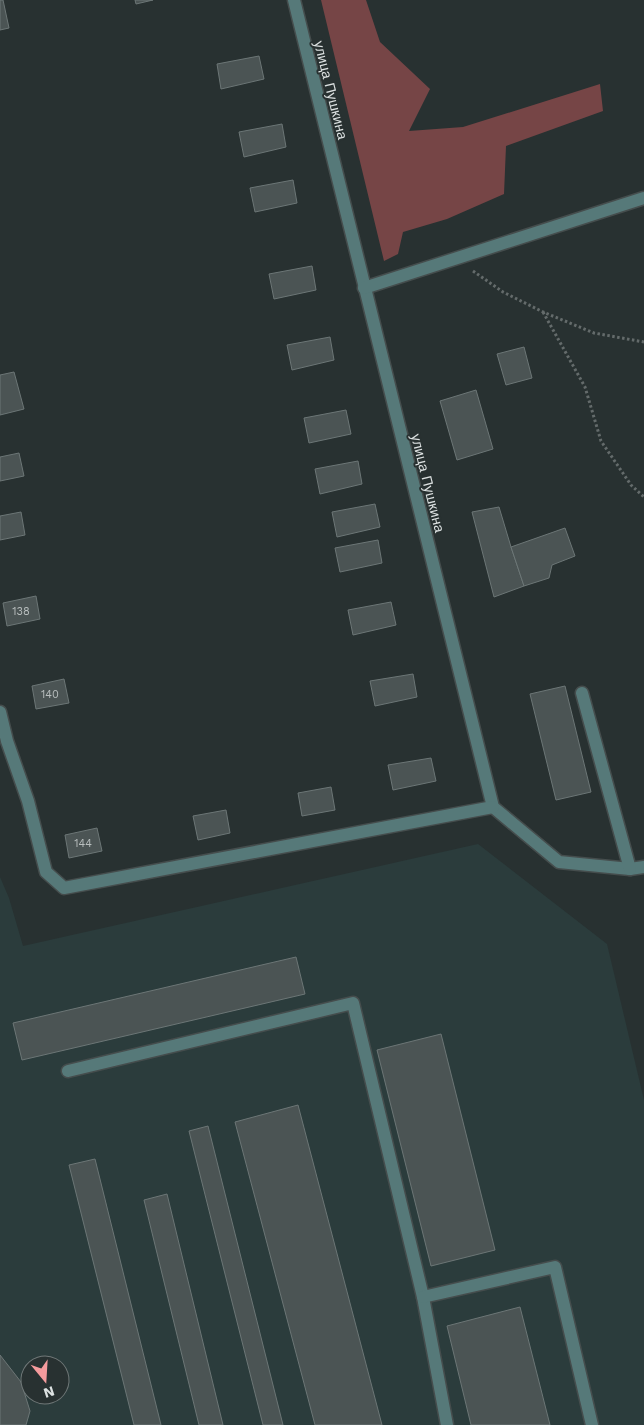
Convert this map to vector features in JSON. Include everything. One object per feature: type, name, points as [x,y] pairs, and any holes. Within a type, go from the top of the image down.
[{"type":"street","name":"улица Пушкина","points":[[294,0],[493,807]]},
{"type":"street","points":[[364,288],[644,198]]},
{"type":"street","points":[[582,693],[630,869]]},
{"type":"street","points":[[0,712],[3,740],[28,801],[46,872],[64,888],[493,807],[559,862],[630,869],[644,867]]},
{"type":"street","points":[[68,1071],[353,1003],[423,1297],[447,1425]]},
{"type":"street","points":[[423,1297],[555,1267],[592,1425]]},
{"type":"path","points":[[456,259],[503,292],[543,312],[594,334],[644,342]]},
{"type":"path","points":[[543,312],[585,388],[601,440],[631,484],[644,497]]},
{"type":"shaded area","points":[[321,0],[366,0],[380,42],[430,89],[409,131],[463,127],[600,84],[603,111],[506,146],[504,194],[447,219],[403,232],[398,254],[384,261]]},
{"type":"shaded area","points":[[478,844],[607,944],[644,1100],[644,1425],[0,1425],[0,877],[9,898],[23,946]]},
{"type":"building","points":[[0,0],[3,0],[9,28],[0,30]]},
{"type":"building","points":[[135,0],[153,0],[136,4]]},
{"type":"building","points":[[259,56],[264,79],[221,89],[217,64]]},
{"type":"building","points":[[282,124],[286,147],[244,157],[239,132]]},
{"type":"building","points":[[293,180],[297,203],[255,212],[250,188]]},
{"type":"building","points":[[312,266],[316,290],[274,299],[269,274]]},
{"type":"building","points":[[330,337],[334,360],[292,370],[287,345]]},
{"type":"building","points":[[524,347],[532,378],[506,385],[497,354]]},
{"type":"building","points":[[14,372],[24,409],[0,415],[0,375]]},
{"type":"building","points":[[476,390],[493,449],[457,460],[440,401]]},
{"type":"building","points":[[346,410],[351,434],[309,443],[304,418]]},
{"type":"building","points":[[19,453],[24,476],[0,481],[0,457]]},
{"type":"building","points":[[358,461],[362,484],[320,494],[315,469]]},
{"type":"building","points":[[375,504],[380,527],[337,537],[332,512]]},
{"type":"building","points":[[499,507],[524,586],[494,597],[472,512]]},
{"type":"building","points":[[21,512],[25,535],[0,540],[0,516]]},
{"type":"building","points":[[565,528],[575,556],[552,565],[549,578],[524,586],[511,547]]},
{"type":"building","points":[[378,540],[382,563],[340,572],[335,548]]},
{"type":"building","points":[[36,596],[40,619],[7,626],[3,603]]},
{"type":"building","points":[[391,602],[396,625],[353,635],[348,610]]},
{"type":"building","points":[[413,674],[417,697],[375,706],[370,681]]},
{"type":"building","points":[[64,679],[69,703],[36,709],[32,686]]},
{"type":"building","points":[[565,686],[591,792],[556,800],[530,694]]},
{"type":"building","points":[[431,758],[436,781],[393,790],[388,765]]},
{"type":"building","points":[[331,787],[335,810],[302,816],[298,793]]},
{"type":"building","points":[[226,810],[230,833],[198,840],[193,816]]},
{"type":"building","points":[[97,828],[102,851],[69,858],[65,835]]},
{"type":"building","points":[[296,957],[305,994],[22,1060],[13,1023]]},
{"type":"building","points":[[441,1034],[495,1250],[431,1266],[377,1050]]},
{"type":"building","points":[[298,1105],[382,1425],[315,1425],[235,1122]]},
{"type":"building","points":[[208,1126],[283,1425],[263,1425],[189,1131]]},
{"type":"building","points":[[95,1159],[161,1425],[134,1425],[69,1165]]},
{"type":"building","points":[[167,1194],[223,1425],[199,1425],[144,1200]]},
{"type":"building","points":[[520,1307],[550,1425],[471,1425],[447,1326]]},
{"type":"building","points":[[0,1355],[20,1381],[20,1405],[28,1405],[30,1411],[26,1425],[0,1425]]}]
